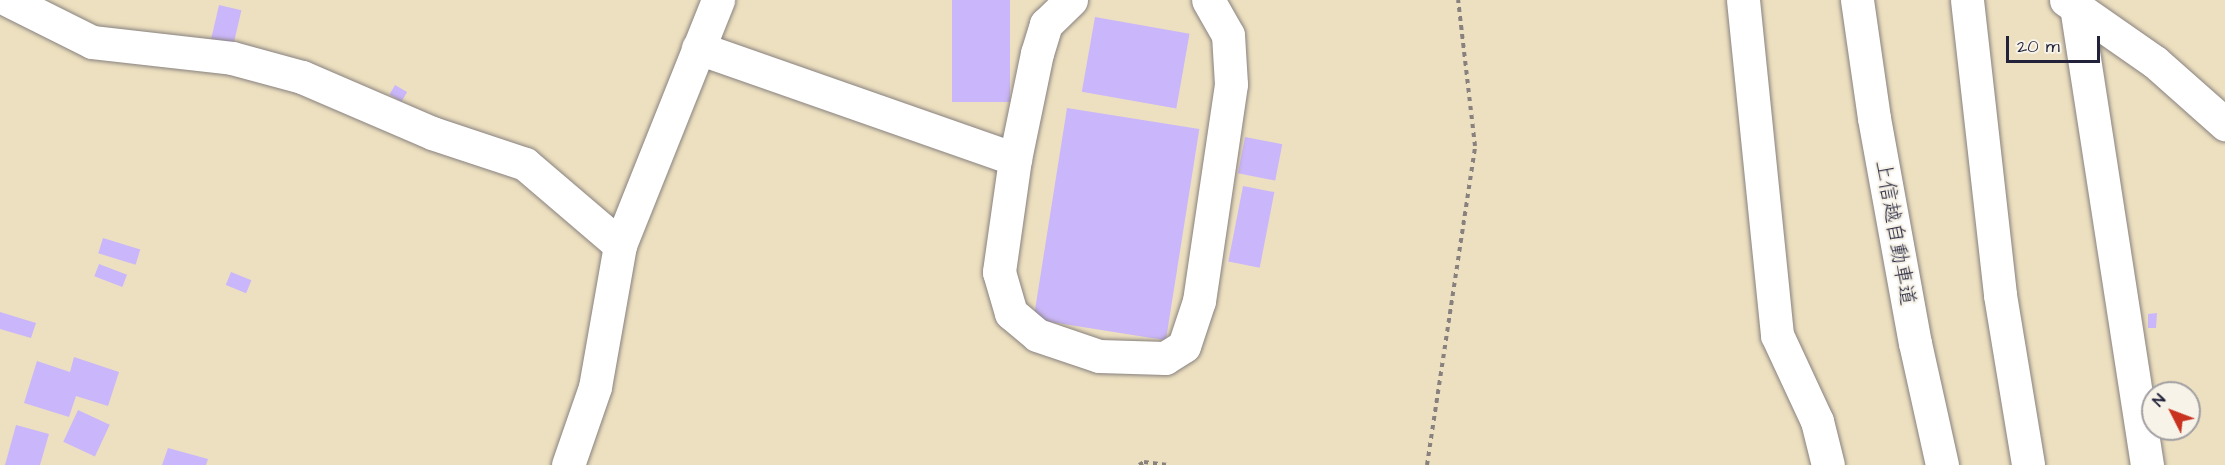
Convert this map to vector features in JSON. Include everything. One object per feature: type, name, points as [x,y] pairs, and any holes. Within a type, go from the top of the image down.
[{"type":"main road","points":[[8,0],[92,42],[232,58],[302,76],[432,133],[525,164],[620,245]]},
{"type":"main road","points":[[568,465],[595,387],[620,245],[718,0]]},
{"type":"main road","points":[[1071,0],[1046,24],[1015,159],[999,272],[1011,313],[1037,335],[1099,356],[1165,358],[1184,346],[1199,301],[1231,84],[1228,35],[1208,0]]},
{"type":"main road","points":[[1743,0],[1777,335],[1816,421],[1828,465]]},
{"type":"main road","name":"上信越自動車道","points":[[1857,0],[1874,118],[1913,332],[1942,465]]},
{"type":"main road","points":[[1967,0],[2000,295],[2028,465]]},
{"type":"main road","points":[[2072,2],[2155,62],[2225,124]]},
{"type":"main road","points":[[2072,2],[2091,84],[2105,213],[2147,465]]},
{"type":"main road","points":[[698,48],[1015,159]]},
{"type":"path","points":[[1427,465],[1475,146],[1458,0]]},
{"type":"path","points":[[1139,465],[1144,462],[1168,465]]},
{"type":"building","points":[[952,0],[1010,0],[1010,102],[952,102]]},
{"type":"building","points":[[219,5],[241,10],[234,44],[211,39]]},
{"type":"building","points":[[1095,17],[1190,34],[1176,109],[1082,92]]},
{"type":"building","points":[[395,85],[407,92],[402,102],[390,95]]},
{"type":"building","points":[[1067,108],[1199,129],[1166,340],[1034,319]]},
{"type":"building","points":[[1245,137],[1282,144],[1275,181],[1238,173]]},
{"type":"building","points":[[1243,186],[1274,192],[1260,268],[1228,262]]},
{"type":"building","points":[[103,238],[140,249],[136,265],[98,253]]},
{"type":"building","points":[[99,264],[127,275],[122,287],[94,276]]},
{"type":"building","points":[[231,272],[251,280],[246,293],[226,285]]},
{"type":"building","points":[[0,312],[36,323],[31,338],[0,329]]},
{"type":"building","points":[[2157,313],[2156,328],[2148,328],[2148,314]]},
{"type":"building","points":[[74,357],[119,372],[108,406],[76,396],[69,417],[24,403],[37,361],[70,372]]},
{"type":"building","points":[[78,410],[110,425],[95,457],[63,442]]},
{"type":"building","points":[[16,425],[49,434],[40,465],[5,465]]},
{"type":"building","points":[[168,448],[208,459],[206,465],[162,465]]}]
